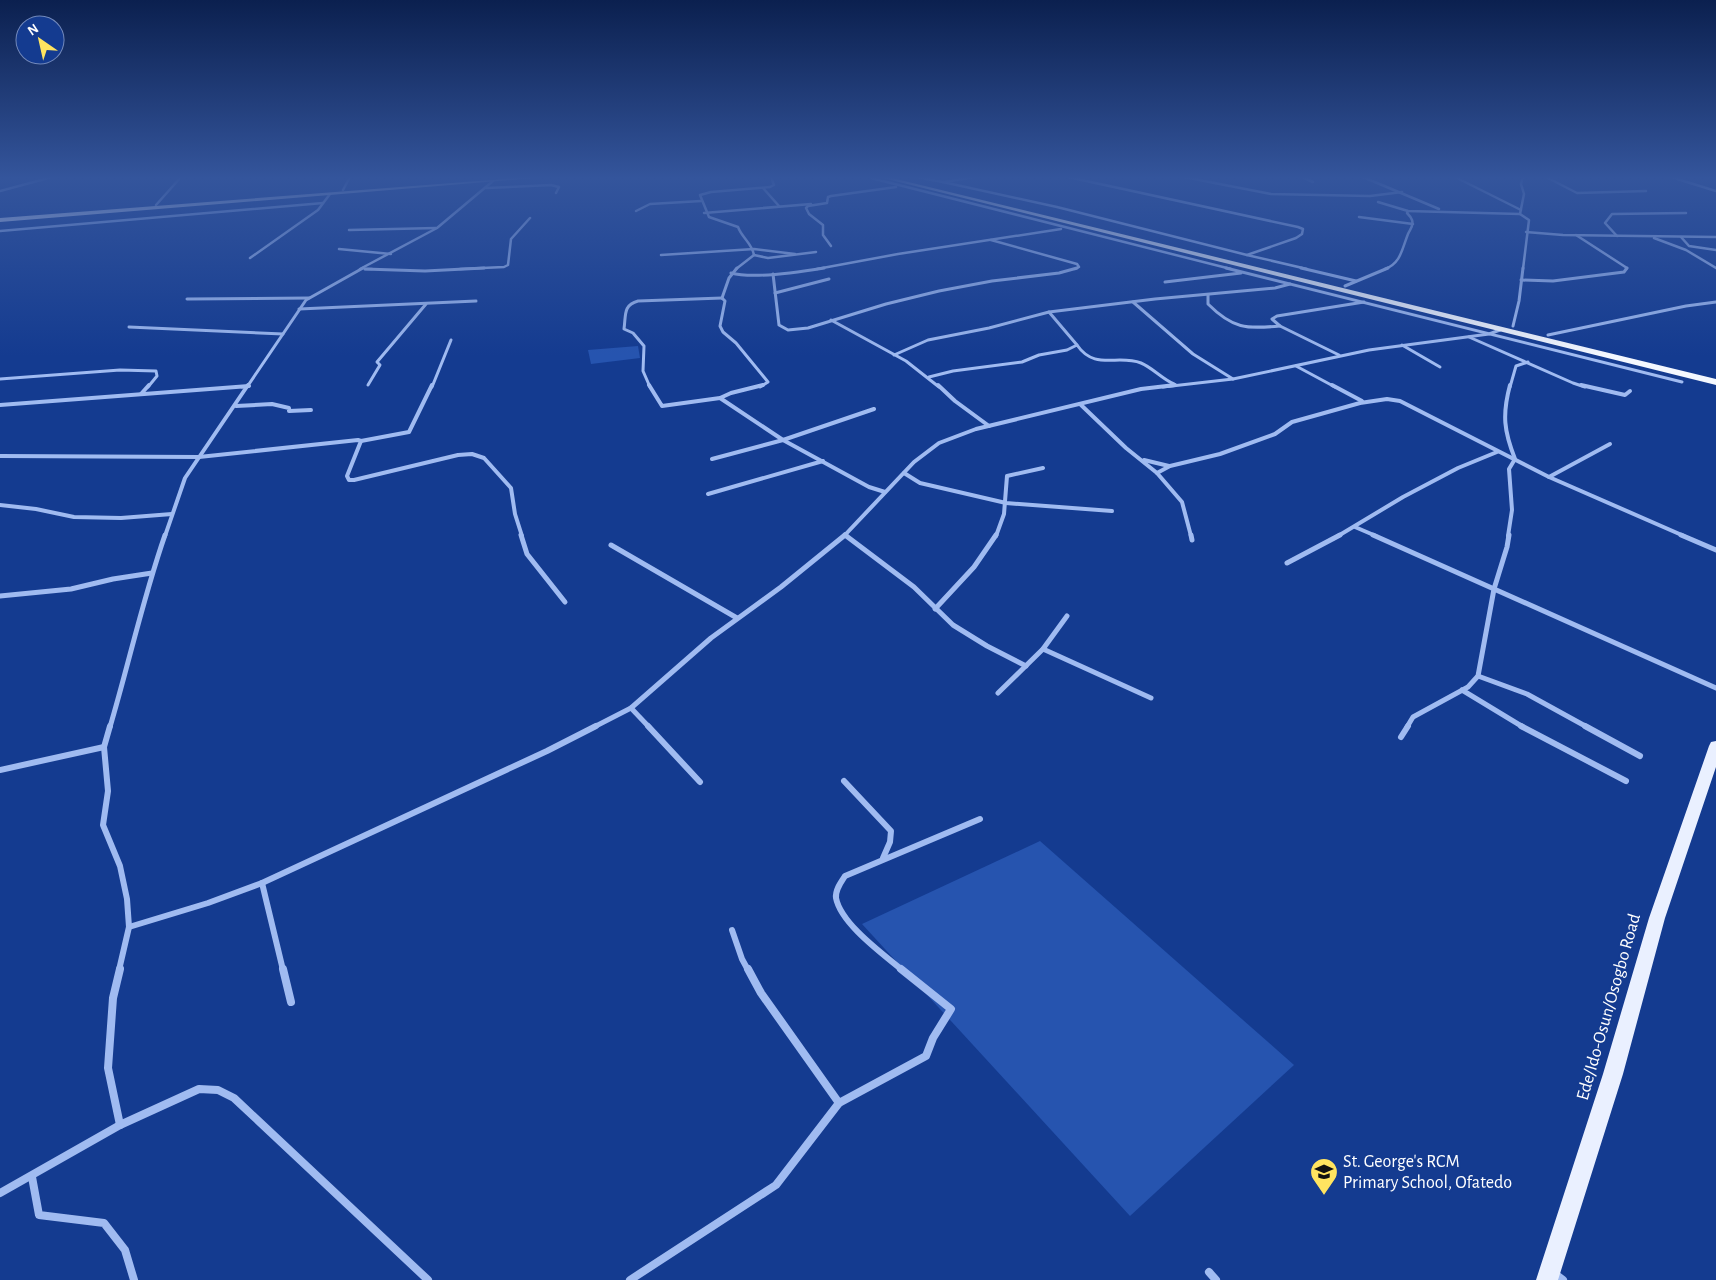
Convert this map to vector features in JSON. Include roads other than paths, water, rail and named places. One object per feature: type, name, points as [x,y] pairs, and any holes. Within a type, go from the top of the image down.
[{"type":"highway","points":[[1134,237],[1716,375]]},
{"type":"highway","points":[[1135,237],[1276,275],[1716,382]]},
{"type":"main road","name":"Ede/Ido-Osun/Osogbo Road","points":[[1553,1277],[1614,1074],[1657,918],[1709,774],[1716,746]]},
{"type":"street","points":[[250,258],[280,237]]},
{"type":"street","points":[[120,1125],[108,1068],[113,998],[129,927],[127,899],[120,866],[103,825],[108,791],[104,746],[130,661],[152,574],[172,514],[185,478],[236,406],[299,309],[309,298],[421,237]]},
{"type":"street","points":[[364,268],[425,271],[504,266],[508,265],[510,259],[511,239],[513,237]]},
{"type":"street","points":[[742,237],[754,249],[754,254]]},
{"type":"street","points":[[824,237],[831,246]]},
{"type":"street","points":[[732,271],[738,275],[812,270],[898,254],[1013,237]]},
{"type":"street","points":[[1096,237],[1682,382]]},
{"type":"street","points":[[1172,237],[1356,281]]},
{"type":"street","points":[[1247,255],[1298,237]]},
{"type":"street","points":[[1346,286],[1392,266],[1399,260],[1408,237]]},
{"type":"street","points":[[1513,326],[1519,301],[1526,237]]},
{"type":"street","points":[[1521,280],[1553,281],[1624,272],[1628,268],[1579,237]]},
{"type":"street","points":[[1652,237],[1686,250],[1716,268]]},
{"type":"street","points":[[1673,237],[1716,237]]},
{"type":"street","points":[[1681,237],[1689,246],[1716,250]]},
{"type":"street","points":[[773,274],[779,325],[788,330],[808,328],[947,288],[1047,274],[1079,267],[1077,264],[991,240]]},
{"type":"street","points":[[1686,250],[1689,246]]},
{"type":"street","points":[[339,249],[391,254]]},
{"type":"street","points":[[661,255],[754,249],[795,254]]},
{"type":"street","points":[[1686,250],[1716,250]]},
{"type":"street","points":[[754,254],[768,258],[816,252]]},
{"type":"street","points":[[722,298],[633,301],[627,307],[624,329],[633,334],[644,346],[643,371],[651,389],[662,406],[720,398],[725,394],[743,392],[765,385],[768,382],[736,343],[723,332],[720,322],[725,301],[722,298],[725,284],[732,271],[754,254]]},
{"type":"street","points":[[1165,282],[1246,273]]},
{"type":"street","points":[[1267,278],[1276,275]]},
{"type":"street","points":[[774,293],[829,279]]},
{"type":"street","points":[[894,355],[928,340],[989,328],[1050,312],[1275,288],[1292,284]]},
{"type":"street","points":[[1208,295],[1208,304],[1221,318],[1237,327],[1248,329],[1280,326]]},
{"type":"street","points":[[187,299],[309,298]]},
{"type":"street","points":[[299,309],[476,301]]},
{"type":"street","points":[[1133,302],[1176,339],[1218,371],[1233,379]]},
{"type":"street","points":[[1339,356],[1280,326],[1272,319],[1273,317],[1365,302]]},
{"type":"street","points":[[1548,335],[1686,306],[1716,302]]},
{"type":"street","points":[[368,385],[380,365],[377,362],[426,304]]},
{"type":"street","points":[[1050,312],[1084,354],[1102,362],[1125,360],[1138,362],[1174,384]]},
{"type":"street","points":[[831,320],[929,377],[989,426]]},
{"type":"street","points":[[129,327],[283,334]]},
{"type":"street","points":[[129,927],[262,884],[547,751],[631,708],[658,683],[737,618],[781,588],[846,535],[926,451],[939,443],[989,426],[1117,394],[1174,384],[1233,379],[1339,356],[1402,345],[1489,334],[1500,330]]},
{"type":"street","points":[[1469,337],[1573,383],[1597,390],[1625,394],[1630,391]]},
{"type":"street","points":[[0,456],[199,456],[361,441],[409,432],[427,398],[451,340]]},
{"type":"street","points":[[929,377],[954,371],[1022,362],[1039,355],[1067,350],[1076,345]]},
{"type":"street","points":[[1402,345],[1440,367]]},
{"type":"street","points":[[1515,459],[1504,427],[1506,398],[1516,366],[1528,362]]},
{"type":"street","points":[[1295,366],[1362,401]]},
{"type":"street","points":[[0,379],[126,370],[156,372],[158,374],[157,378],[141,394]]},
{"type":"street","points":[[0,405],[249,386]]},
{"type":"street","points":[[720,398],[783,440],[869,487],[885,492]]},
{"type":"street","points":[[1157,473],[1170,466],[1220,454],[1275,434],[1292,422],[1339,410],[1362,401],[1388,398],[1400,401],[1497,452],[1548,476],[1716,550]]},
{"type":"street","points":[[236,406],[272,404],[289,408],[289,410],[311,410]]},
{"type":"street","points":[[1080,404],[1103,427],[1157,473],[1182,502],[1192,540]]},
{"type":"street","points":[[712,459],[783,440],[874,409]]},
{"type":"street","points":[[361,441],[348,471],[347,476],[349,480],[402,470],[458,455],[472,454],[484,458],[511,488],[527,554],[565,602]]},
{"type":"street","points":[[1548,476],[1610,444]]},
{"type":"street","points":[[1287,563],[1355,527],[1402,497],[1458,468],[1497,452]]},
{"type":"street","points":[[1141,459],[1170,466]]},
{"type":"street","points":[[1400,736],[1413,717],[1468,688],[1478,676],[1494,589],[1508,547],[1512,510],[1509,468],[1515,459]]},
{"type":"street","points":[[708,494],[824,461]]},
{"type":"street","points":[[935,609],[974,567],[991,544],[1003,520],[1007,476],[1044,468]]},
{"type":"street","points":[[904,473],[920,483],[1006,503],[1112,512]]},
{"type":"street","points":[[0,504],[74,517],[121,518],[172,514]]},
{"type":"street","points":[[1355,527],[1716,688]]},
{"type":"street","points":[[846,535],[914,588],[953,625],[986,646],[1026,666]]},
{"type":"street","points":[[611,545],[737,618]]},
{"type":"street","points":[[0,596],[71,589],[113,579],[152,574]]},
{"type":"street","points":[[998,692],[1043,649],[1067,616]]},
{"type":"street","points":[[1043,649],[1151,698]]},
{"type":"street","points":[[1478,676],[1527,694],[1640,756]]},
{"type":"street","points":[[1462,690],[1510,720],[1626,781]]},
{"type":"street","points":[[631,708],[700,782]]},
{"type":"street","points":[[0,770],[104,746]]},
{"type":"street","points":[[844,781],[891,831],[890,842],[883,859]]},
{"type":"street","points":[[630,1280],[776,1185],[838,1103],[926,1056],[933,1038],[951,1009],[860,934],[840,907],[836,897],[838,887],[845,876],[980,819]]},
{"type":"street","points":[[262,884],[291,1002]]},
{"type":"street","points":[[732,930],[742,959],[761,993],[838,1103]]},
{"type":"street","points":[[0,1193],[32,1177],[120,1125],[199,1089],[218,1090],[234,1098],[428,1280]]},
{"type":"street","points":[[32,1177],[39,1215],[104,1223],[125,1250],[134,1280]]},
{"type":"street","points":[[1209,1272],[1216,1280]]},
{"type":"place","name":"St. George's RCM Primary School, Ofatedo","points":[[1324,1196]]}]
